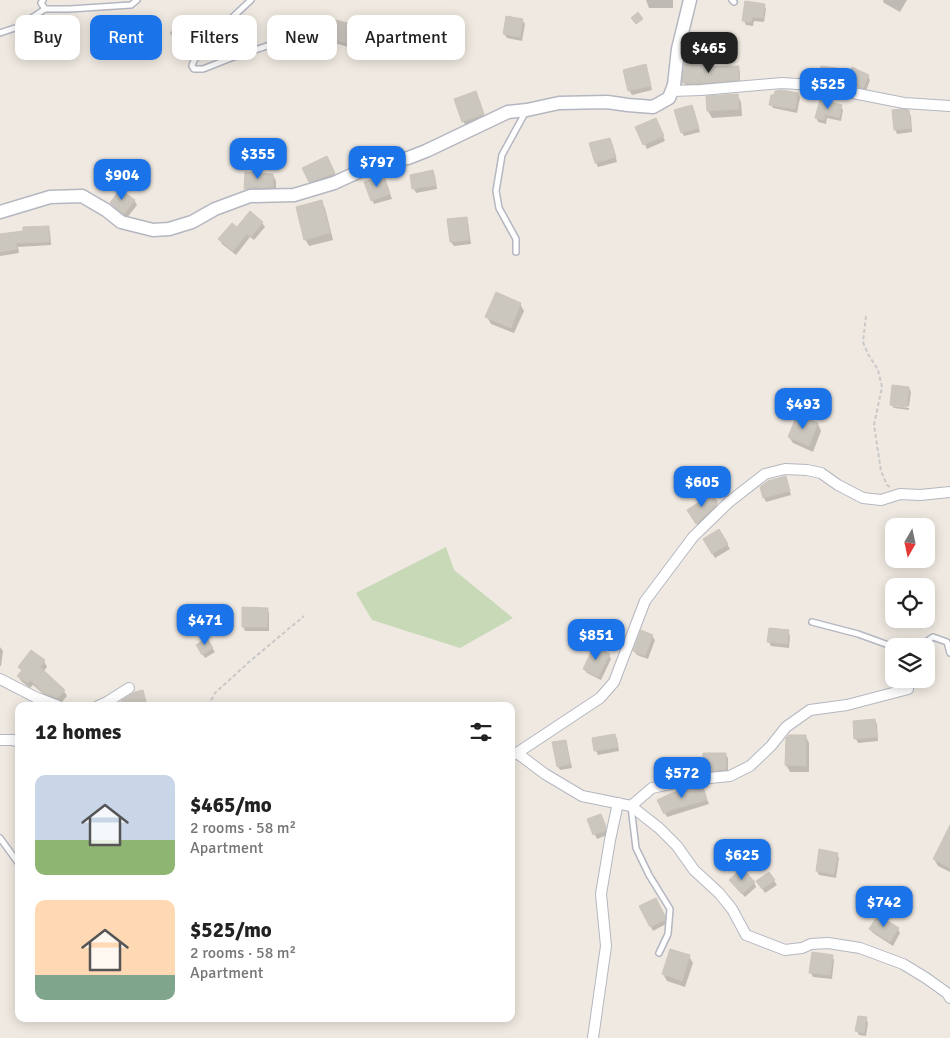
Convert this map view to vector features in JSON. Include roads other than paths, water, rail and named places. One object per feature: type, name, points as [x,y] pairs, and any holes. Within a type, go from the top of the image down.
[{"type":"street","points":[[0,212],[50,197],[82,196],[106,210],[121,222],[153,230],[169,230],[192,222],[215,209],[250,196],[294,195],[334,183],[369,167],[408,158],[508,112],[568,102],[606,102],[653,107],[669,98],[674,86],[678,48],[690,0]]},
{"type":"street","points":[[672,91],[782,83],[812,85],[904,103],[950,106]]},
{"type":"street","points":[[515,754],[600,698],[614,682],[645,601],[694,537],[729,502],[765,474],[785,469],[821,473],[838,485],[863,498],[881,500],[900,494],[920,495],[950,492]]},
{"type":"street","points":[[0,679],[48,702]]},
{"type":"street","points":[[106,702],[129,688]]},
{"type":"street","points":[[630,806],[652,788],[688,780],[730,776],[750,766],[771,746],[786,727],[810,710],[847,705],[908,689]]},
{"type":"street","points":[[0,740],[15,741]]},
{"type":"street","points":[[515,756],[582,796],[630,806],[659,828],[677,846],[694,870],[719,893],[732,909],[746,935],[786,950],[828,942],[860,948],[903,964],[947,993],[950,998]]},
{"type":"street","points":[[593,1038],[606,946],[601,894],[618,803]]},
{"type":"lane","points":[[43,0],[41,3],[45,9]]},
{"type":"lane","points":[[0,33],[18,27],[45,9],[70,10],[131,5],[137,0]]},
{"type":"lane","points":[[251,0],[198,54],[192,61],[192,66],[194,69],[203,69],[267,46]]},
{"type":"lane","points":[[516,252],[516,239],[499,208],[496,191],[502,155],[527,110]]},
{"type":"lane","points":[[812,622],[858,634],[885,644]]},
{"type":"lane","points":[[932,638],[948,642],[950,653]]},
{"type":"lane","points":[[630,806],[636,848],[649,875],[670,909],[668,934],[659,953]]},
{"type":"lane","points":[[0,838],[15,859]]}]
